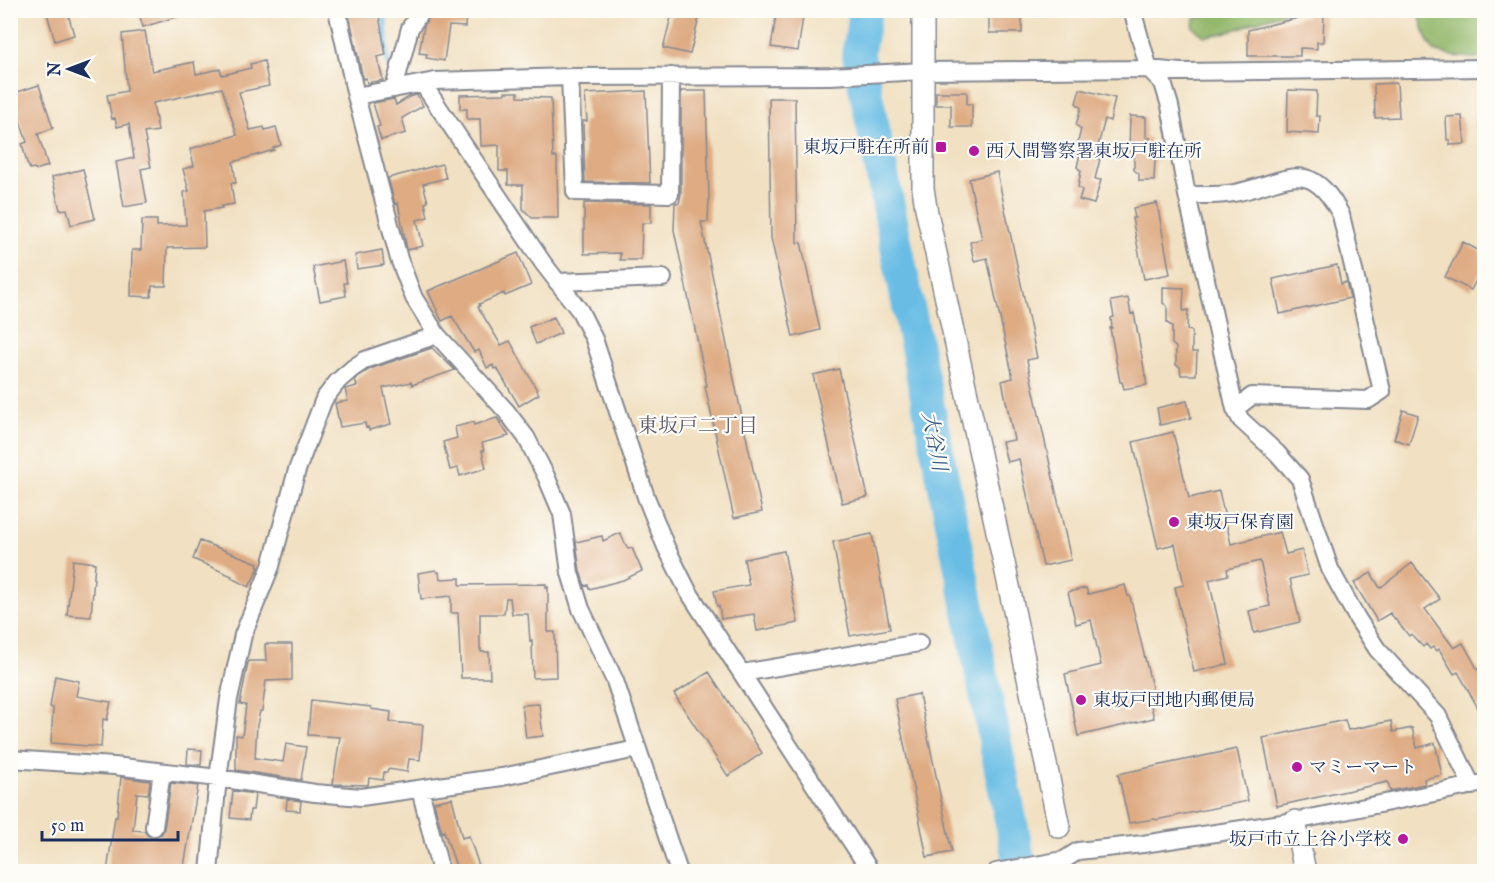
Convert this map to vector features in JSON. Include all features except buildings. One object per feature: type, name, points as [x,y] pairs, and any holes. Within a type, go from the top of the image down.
[{"type":"street","points":[[338,10],[356,96],[399,259],[414,298],[437,335],[507,412],[526,437],[546,476],[562,514],[570,573],[581,609],[615,681],[679,872]]},
{"type":"street","points":[[394,89],[410,28],[422,10]]},
{"type":"street","points":[[923,10],[923,188],[926,208],[1004,560],[1059,827],[1067,843],[1078,851]]},
{"type":"street","points":[[1001,871],[1064,860],[1078,851],[1143,844],[1295,821],[1478,784],[1438,716],[1377,649],[1357,618],[1330,569],[1300,479],[1277,453],[1241,420],[1235,409],[1168,99],[1163,83],[1149,69],[1132,10]]},
{"type":"street","points":[[356,96],[435,81],[570,77],[830,76],[923,71],[1149,69],[1180,72],[1485,68]]},
{"type":"street","points":[[570,77],[575,192],[670,194],[671,76]]},
{"type":"street","points":[[423,84],[557,282],[580,311],[594,339],[646,497],[666,547],[688,591],[871,872]]},
{"type":"street","points":[[1187,195],[1232,194],[1289,177],[1302,177],[1317,185],[1332,198],[1341,215],[1382,391],[1368,400],[1252,396],[1235,409]]},
{"type":"street","points":[[557,282],[663,278]]},
{"type":"street","points":[[208,872],[229,699],[243,635],[271,566],[297,470],[324,399],[338,381],[365,360],[437,335]]},
{"type":"street","points":[[741,673],[919,643]]},
{"type":"street","points":[[10,759],[114,766],[218,778],[315,793],[362,797],[501,777],[637,749]]},
{"type":"street","points":[[154,827],[162,772]]},
{"type":"street","points":[[420,789],[441,872]]},
{"type":"street","points":[[1295,821],[1305,872]]},
{"type":"green space","points":[[1222,10],[1289,11],[1231,31],[1211,35],[1204,36],[1193,27],[1194,19]]},
{"type":"green space","points":[[1420,11],[1484,11],[1484,59],[1452,56],[1434,51],[1427,40]]},
{"type":"waterway","points":[[384,10],[388,66]]},
{"type":"waterway","name":"大谷川","points":[[866,10],[858,53],[1021,872]]},
{"type":"place","name":"東坂戸駐在所前","points":[[941,147]]},
{"type":"place","name":"西入間警察署東坂戸駐在所","points":[[974,151]]},
{"type":"place","name":"東坂戸保育園","points":[[1174,522]]},
{"type":"place","name":"東坂戸団地内郵便局","points":[[1081,700]]},
{"type":"place","name":"マミーマート","points":[[1297,767]]},
{"type":"place","name":"坂戸市立上谷小学校","points":[[1403,839]]},
{"type":"district","name":"東坂戸二丁目","points":[[698,425]]}]
